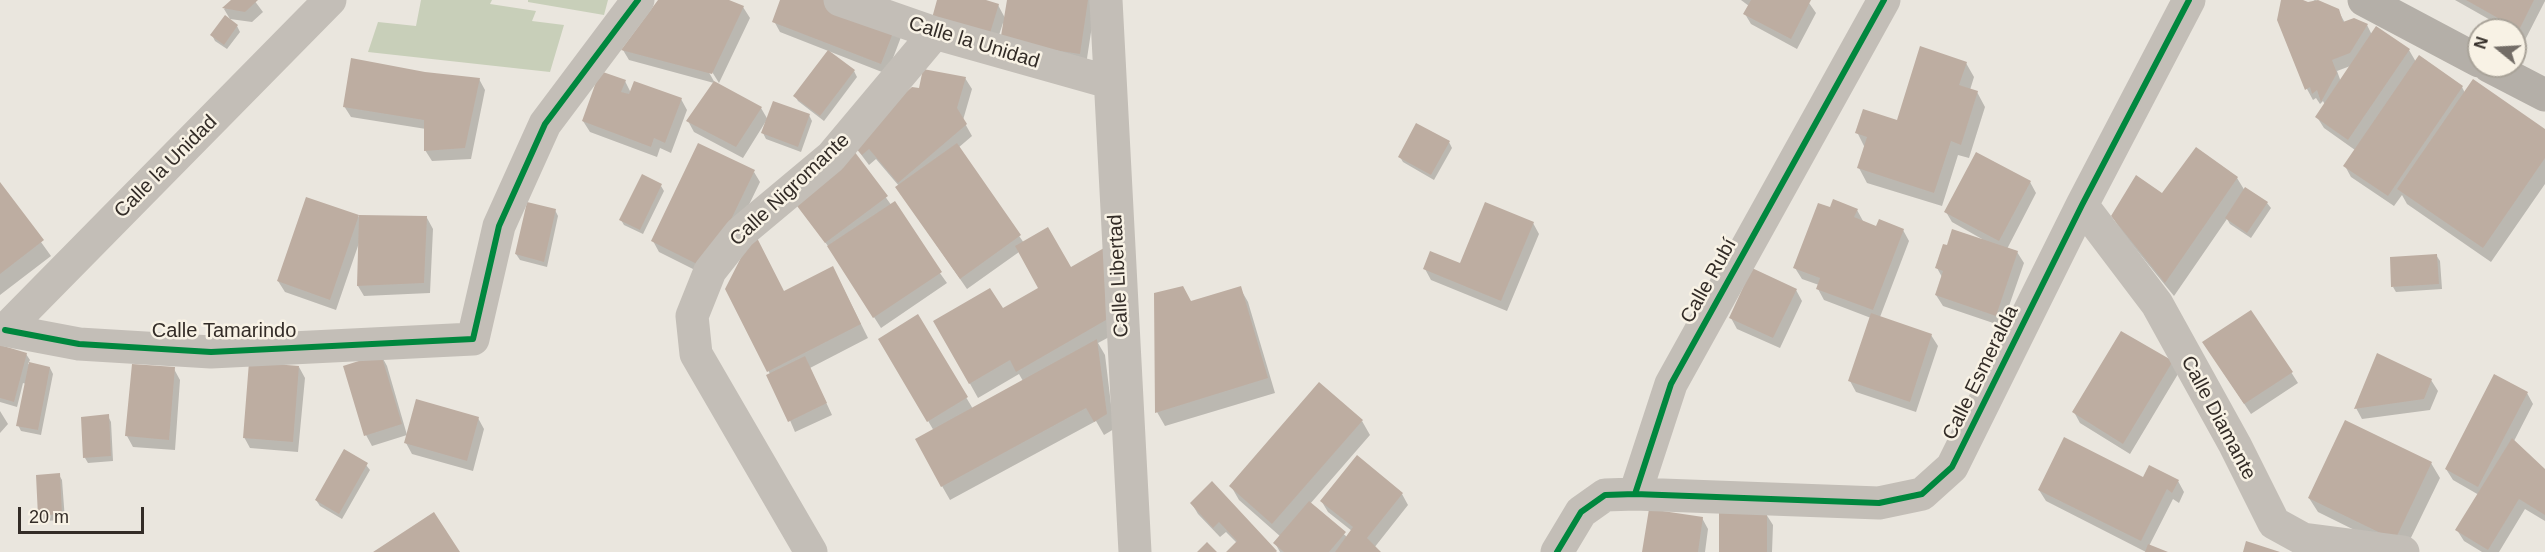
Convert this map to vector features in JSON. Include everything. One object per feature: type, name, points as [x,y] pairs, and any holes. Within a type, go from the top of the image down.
[{"type":"street","name":"Calle la Unidad","points":[[2,329],[330,0]]},
{"type":"street","name":"Calle Tamarindo","points":[[2,329],[79,344],[210,352],[473,339],[499,226],[545,124],[638,0]]},
{"type":"street","name":"Calle la Unidad","points":[[840,0],[935,33],[1109,82]]},
{"type":"street","name":"Calle Libertad","points":[[1106,0],[1135,552]]},
{"type":"street","name":"Calle Rubí","points":[[1635,494],[1671,384],[1884,0]]},
{"type":"street","name":"Calle Esmeralda","points":[[1635,494],[1879,503],[1922,494],[1952,468],[2082,205],[2189,0]]},
{"type":"street","points":[[2364,0],[2467,55]]},
{"type":"street","name":"Calle Nigromante","points":[[811,552],[696,354],[692,316],[710,272],[740,233],[831,157],[935,33]]},
{"type":"street","points":[[2512,78],[2545,95]]},
{"type":"street","name":"Calle Diamante","points":[[2082,205],[2157,304],[2235,445],[2274,523],[2303,539],[2403,552]]},
{"type":"street","points":[[1557,552],[1581,512],[1605,495],[1635,494]]},
{"type":"green space","points":[[421,0],[492,0],[490,4],[536,11],[532,21],[564,25],[550,72],[368,52],[378,22],[416,26]]},
{"type":"green space","points":[[528,0],[608,0],[604,15],[528,2]]},
{"type":"building","points":[[231,0],[258,0],[245,12],[222,8]]},
{"type":"building","points":[[658,0],[729,0],[744,6],[712,74],[621,50]]},
{"type":"building","points":[[780,0],[831,0],[896,25],[881,64],[772,22]]},
{"type":"building","points":[[937,0],[986,0],[999,4],[986,46],[929,29]]},
{"type":"building","points":[[1007,0],[1088,0],[1080,54],[1000,42]]},
{"type":"building","points":[[1751,0],[1811,0],[1791,39],[1743,14]]},
{"type":"building","points":[[2281,0],[2308,2],[2318,0],[2339,9],[2343,22],[2354,18],[2368,24],[2350,53],[2332,60],[2337,73],[2321,102],[2317,90],[2312,94],[2310,87],[2305,90],[2277,20]]},
{"type":"building","points":[[2466,0],[2534,0],[2525,18],[2498,18]]},
{"type":"building","points":[[225,15],[238,25],[224,45],[210,35]]},
{"type":"building","points":[[2376,26],[2410,49],[2348,140],[2315,117]]},
{"type":"building","points":[[1920,46],[1967,62],[1959,85],[1978,91],[1961,145],[1951,141],[1934,193],[1857,168],[1867,137],[1855,133],[1863,109],[1897,120]]},
{"type":"building","points":[[828,50],[855,70],[820,116],[793,96]]},
{"type":"building","points":[[2419,55],[2463,86],[2388,196],[2343,166]]},
{"type":"building","points":[[351,58],[425,72],[480,78],[465,148],[424,151],[424,120],[343,107]]},
{"type":"building","points":[[923,69],[966,77],[957,108],[967,124],[898,183],[869,149],[862,155],[849,141],[912,87],[919,88]]},
{"type":"building","points":[[600,71],[626,80],[621,92],[629,94],[634,81],[682,98],[665,143],[654,138],[651,147],[582,121]]},
{"type":"building","points":[[2473,79],[2545,129],[2545,158],[2483,248],[2397,189]]},
{"type":"building","points":[[714,81],[762,107],[736,147],[686,121]]},
{"type":"building","points":[[773,101],[810,114],[798,147],[761,133]]},
{"type":"building","points":[[1416,123],[1450,141],[1431,175],[1398,157]]},
{"type":"building","points":[[698,143],[755,170],[707,269],[651,241]]},
{"type":"building","points":[[957,143],[1021,235],[960,279],[895,187]]},
{"type":"building","points":[[2196,147],[2238,177],[2165,283],[2111,216],[2136,175],[2162,193]]},
{"type":"building","points":[[854,151],[888,196],[825,243],[791,198]]},
{"type":"building","points":[[1976,152],[2031,181],[1999,241],[1944,212]]},
{"type":"building","points":[[642,174],[662,184],[640,230],[619,220]]},
{"type":"building","points":[[0,182],[44,240],[0,274]]},
{"type":"building","points":[[2245,187],[2268,202],[2247,233],[2225,218]]},
{"type":"building","points":[[306,197],[359,215],[330,300],[277,281]]},
{"type":"building","points":[[1833,199],[1858,209],[1854,217],[1876,226],[1879,219],[1904,229],[1873,310],[1816,289],[1820,278],[1793,268],[1818,203],[1830,207]]},
{"type":"building","points":[[895,201],[942,272],[873,318],[827,246]]},
{"type":"building","points":[[527,202],[556,209],[544,262],[515,254]]},
{"type":"building","points":[[1485,202],[1534,222],[1501,301],[1423,269],[1430,251],[1460,263]]},
{"type":"building","points":[[359,215],[427,216],[424,283],[357,286]]},
{"type":"building","points":[[1048,227],[1071,267],[1104,248],[1106,320],[1016,372],[1010,360],[969,384],[933,321],[990,288],[1003,308],[1038,288],[1015,246]]},
{"type":"building","points":[[1952,229],[2018,251],[1996,316],[1935,295],[1943,271],[1935,268],[1943,244],[1947,245]]},
{"type":"building","points":[[754,232],[784,291],[833,266],[861,324],[767,372],[725,289]]},
{"type":"building","points":[[2437,254],[2439,284],[2391,287],[2390,257]]},
{"type":"building","points":[[1752,268],[1797,289],[1773,338],[1729,318]]},
{"type":"building","points":[[1183,286],[1191,301],[1241,286],[1268,378],[1155,413],[1154,293]]},
{"type":"building","points":[[2251,310],[2293,372],[2244,404],[2202,342]]},
{"type":"building","points":[[1871,313],[1932,334],[1910,402],[1848,381]]},
{"type":"building","points":[[918,314],[968,397],[927,422],[878,339]]},
{"type":"building","points":[[2121,331],[2173,361],[2123,444],[2072,412]]},
{"type":"building","points":[[1097,339],[1107,414],[1094,422],[1086,408],[941,487],[915,439]]},
{"type":"building","points":[[0,345],[27,353],[14,402],[0,398]]},
{"type":"building","points":[[2377,353],[2432,379],[2424,399],[2354,409]]},
{"type":"building","points":[[381,354],[402,424],[364,436],[343,366]]},
{"type":"building","points":[[805,356],[827,403],[788,422],[766,375]]},
{"type":"building","points":[[29,362],[50,367],[38,430],[16,426]]},
{"type":"building","points":[[249,362],[299,366],[293,442],[243,438]]},
{"type":"building","points":[[132,364],[175,367],[169,440],[125,436]]},
{"type":"building","points":[[2494,374],[2528,392],[2478,487],[2445,469]]},
{"type":"building","points":[[1319,382],[1363,420],[1272,524],[1229,486]]},
{"type":"building","points":[[416,399],[479,417],[467,461],[404,443]]},
{"type":"building","points":[[109,414],[111,456],[83,458],[81,417]]},
{"type":"building","points":[[2345,420],[2432,462],[2395,540],[2308,498]]},
{"type":"building","points":[[2064,437],[2143,477],[2149,465],[2179,480],[2172,493],[2167,489],[2141,541],[2038,490]]},
{"type":"building","points":[[2512,438],[2545,469],[2545,515],[2519,499],[2488,550],[2455,530]]},
{"type":"building","points":[[344,449],[368,463],[339,514],[315,500]]},
{"type":"building","points":[[1357,455],[1403,493],[1367,538],[1381,552],[1335,552],[1353,527],[1320,501]]},
{"type":"building","points":[[60,473],[62,514],[38,516],[36,475]]},
{"type":"building","points":[[1212,481],[1276,552],[1226,552],[1237,541],[1219,522],[1213,528],[1190,503]]},
{"type":"building","points":[[1309,501],[1346,532],[1329,552],[1284,552],[1273,543]]},
{"type":"building","points":[[1649,509],[1703,517],[1698,552],[1642,552]]},
{"type":"building","points":[[434,512],[460,552],[373,552]]},
{"type":"building","points":[[1719,512],[1767,513],[1767,552],[1719,552]]},
{"type":"building","points":[[2246,541],[2280,552],[2243,552]]},
{"type":"building","points":[[1207,542],[1217,552],[1197,552]]},
{"type":"building","points":[[2148,544],[2168,552],[2145,552]]},
{"type":"cycle path","points":[[5,330],[79,344],[211,352],[473,339],[499,226],[545,124],[638,0]]},
{"type":"cycle path","points":[[1557,552],[1581,512],[1605,495],[1635,494],[1671,384],[1884,0]]},
{"type":"cycle path","points":[[1635,494],[1879,503],[1922,494],[1952,467],[2082,205],[2189,0]]}]
